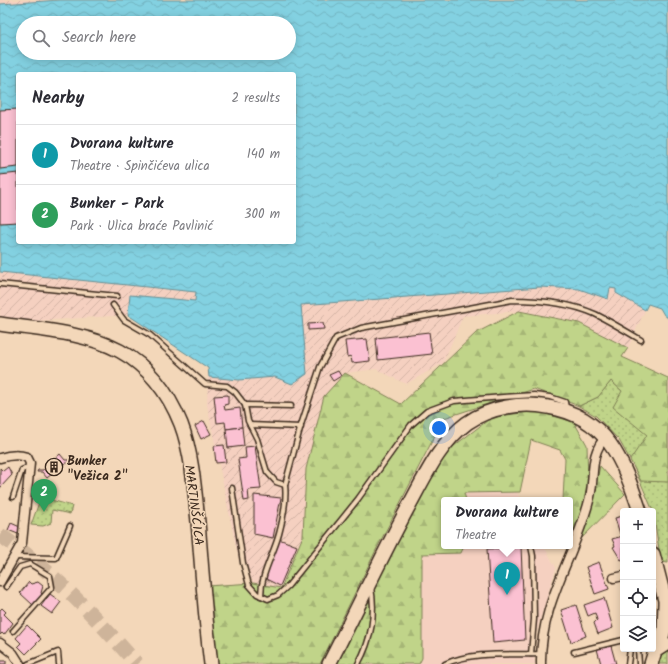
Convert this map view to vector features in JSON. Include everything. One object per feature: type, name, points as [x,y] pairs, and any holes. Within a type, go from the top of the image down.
[{"type":"main road","name":"MARTINŠĆICA","points":[[0,324],[71,335],[99,342],[120,351],[145,368],[165,392],[181,425],[195,483],[211,664]]},
{"type":"main road","points":[[329,664],[370,580],[421,482],[437,455],[457,432],[476,418],[509,407],[540,405],[565,411],[593,426],[606,437],[620,459],[639,508]]},
{"type":"main road","points":[[651,664],[652,656],[664,645],[667,607],[659,570]]},
{"type":"street","points":[[573,544],[586,513],[592,491],[596,450],[600,442],[606,437]]},
{"type":"street","points":[[0,458],[7,456],[23,456],[29,459],[24,534],[22,543],[12,561],[3,584]]},
{"type":"street","points":[[541,664],[541,642],[552,595],[571,549]]},
{"type":"street","points":[[614,578],[620,577]]},
{"type":"street","points":[[0,643],[13,653],[20,664]]},
{"type":"lane","points":[[0,284],[117,296]]},
{"type":"lane","points":[[261,596],[261,584],[279,535],[287,496],[285,486],[301,427],[320,367],[329,347],[341,334],[361,328],[449,313],[477,305],[512,300],[531,300],[575,308],[594,314],[641,340]]},
{"type":"lane","points":[[114,306],[124,320],[150,335],[205,384],[227,386],[245,405],[250,425],[257,439],[267,472],[276,482],[285,486]]},
{"type":"lane","points":[[232,488],[243,563],[249,585],[261,596],[268,599],[278,595],[288,586],[358,499],[411,424],[427,411],[454,401],[534,395],[550,397],[565,402],[565,411]]},
{"type":"lane","points":[[245,405],[291,406]]},
{"type":"lane","points":[[250,425],[301,427]]},
{"type":"lane","points":[[12,497],[22,470],[29,467]]},
{"type":"lane","points":[[12,561],[56,558],[70,526]]},
{"type":"lane","points":[[532,549],[534,619],[532,654]]},
{"type":"lane","points":[[12,561],[20,567]]},
{"type":"lane","points":[[3,584],[20,567],[30,564],[50,576],[52,587],[13,630]]},
{"type":"lane","points":[[358,664],[366,650],[374,620],[370,580]]},
{"type":"lane","points":[[574,652],[620,641]]},
{"type":"lane","points":[[28,664],[58,652],[59,664]]},
{"type":"lane","points":[[628,664],[630,652]]},
{"type":"lane","points":[[638,652],[639,664]]},
{"type":"lane","points":[[445,664],[460,659],[481,656],[541,654]]},
{"type":"shaded area","points":[[0,0],[60,0],[0,4]]},
{"type":"shaded area","points":[[0,272],[196,292],[195,301],[130,295],[128,315],[19,322],[0,318]]},
{"type":"shaded area","points":[[540,287],[579,289],[608,299],[610,288],[616,289],[616,293],[645,310],[628,348],[579,323],[519,311],[463,316],[443,363],[406,384],[376,369],[345,373],[306,469],[303,536],[281,588],[261,586],[253,583],[246,564],[240,563],[235,542],[207,405],[208,368],[275,377],[292,384],[301,305]]},
{"type":"shaded area","points":[[517,492],[520,497],[465,497],[463,493]]},
{"type":"shaded area","points":[[463,549],[546,549],[556,568],[533,643],[535,664],[419,664],[422,658],[422,554],[461,553]]},
{"type":"green space","points":[[519,311],[579,323],[628,348],[622,357],[668,378],[668,482],[641,481],[630,460],[647,435],[613,407],[622,391],[611,381],[598,397],[579,406],[534,389],[444,418],[379,544],[320,664],[217,664],[207,586],[253,583],[281,588],[303,536],[306,469],[324,396],[345,373],[401,404],[476,333]]},
{"type":"green space","points":[[611,381],[668,433],[668,563],[661,562],[656,530],[656,508],[652,508],[633,465],[619,440],[596,416],[579,406],[598,397]]},
{"type":"green space","points":[[536,411],[574,422],[587,445],[588,484],[579,523],[573,530],[573,497],[563,497],[565,459],[560,450],[531,440],[520,492],[464,493],[465,497],[441,497],[441,549],[463,549],[461,553],[422,554],[422,658],[419,664],[336,664],[406,521],[446,452],[492,417]]},
{"type":"green space","points":[[600,466],[625,494],[578,542],[591,506]]},
{"type":"green space","points":[[41,497],[72,506],[70,514],[52,510],[51,523],[43,526],[31,525]]},
{"type":"green space","points":[[668,646],[668,664],[654,664],[655,655]]},
{"type":"water","points":[[60,0],[668,0],[668,318],[664,315],[660,308],[648,304],[645,310],[616,293],[616,289],[610,288],[608,299],[579,289],[540,287],[301,305],[307,374],[292,384],[275,377],[239,380],[209,377],[208,368],[128,315],[130,295],[195,301],[196,292],[0,272],[0,4]]},
{"type":"building","points":[[16,109],[16,167],[0,169],[0,110]]},
{"type":"building","points":[[16,173],[16,222],[0,223],[0,175]]},
{"type":"building","points":[[323,323],[324,329],[308,330],[308,324]]},
{"type":"building","points":[[429,332],[432,354],[378,360],[376,338]]},
{"type":"building","points":[[367,339],[370,361],[352,363],[351,356],[347,357],[345,341]]},
{"type":"building","points":[[338,371],[341,376],[333,381],[329,375]]},
{"type":"building","points":[[228,395],[228,404],[224,405],[225,410],[240,408],[242,427],[226,429],[225,422],[217,423],[214,396]]},
{"type":"building","points":[[204,421],[211,434],[201,439],[195,426]]},
{"type":"building","points":[[242,427],[244,446],[228,448],[226,429]]},
{"type":"building","points":[[224,445],[226,462],[216,463],[214,446]]},
{"type":"building","points":[[255,446],[261,489],[248,490],[249,500],[244,501],[238,459],[246,458],[245,447]]},
{"type":"building","name":"Bunker \"Vežica 2\"","points":[[60,454],[65,460],[69,460],[70,463],[65,463],[47,478],[42,472],[37,472],[38,470],[43,470]]},
{"type":"building","points":[[8,467],[12,475],[0,488],[0,468],[3,471]]},
{"type":"building","points":[[254,495],[281,498],[273,538],[254,534]]},
{"type":"building","points":[[620,517],[620,534],[615,518]]},
{"type":"building","points":[[11,523],[20,527],[18,534],[8,530]]},
{"type":"building","points":[[620,537],[620,558],[613,547],[615,546],[612,539]]},
{"type":"building","points":[[279,539],[297,546],[280,586],[264,578]]},
{"type":"building","points":[[487,549],[521,549],[525,640],[493,643]]},
{"type":"building","points":[[599,562],[609,589],[595,594],[586,567]]},
{"type":"building","points":[[29,582],[31,584],[38,582],[43,586],[41,593],[43,595],[33,605],[20,593]]},
{"type":"building","points":[[50,594],[61,602],[52,614],[41,606]]},
{"type":"building","points":[[604,598],[613,628],[598,634],[594,623],[597,620],[595,613],[588,616],[584,605]]},
{"type":"building","points":[[576,605],[586,636],[571,642],[561,610]]},
{"type":"building","points":[[2,608],[6,612],[4,614],[13,623],[4,635],[2,633],[0,635],[0,610]]},
{"type":"building","points":[[27,625],[41,639],[26,654],[18,646],[21,643],[16,638]]},
{"type":"building","points":[[611,646],[616,664],[601,664],[597,649]]},
{"type":"building","points":[[0,661],[6,661],[6,664],[0,664]]},
{"type":"tunnel","points":[[0,535],[20,549],[73,595],[137,664]]},
{"type":"place","name":"Bunker \"Vežica 2\"","points":[[54,467]]},
{"type":"place","name":"Bunker - Park","points":[[44,512]]},
{"type":"place","name":"Dvorana kulture","points":[[507,595]]}]
